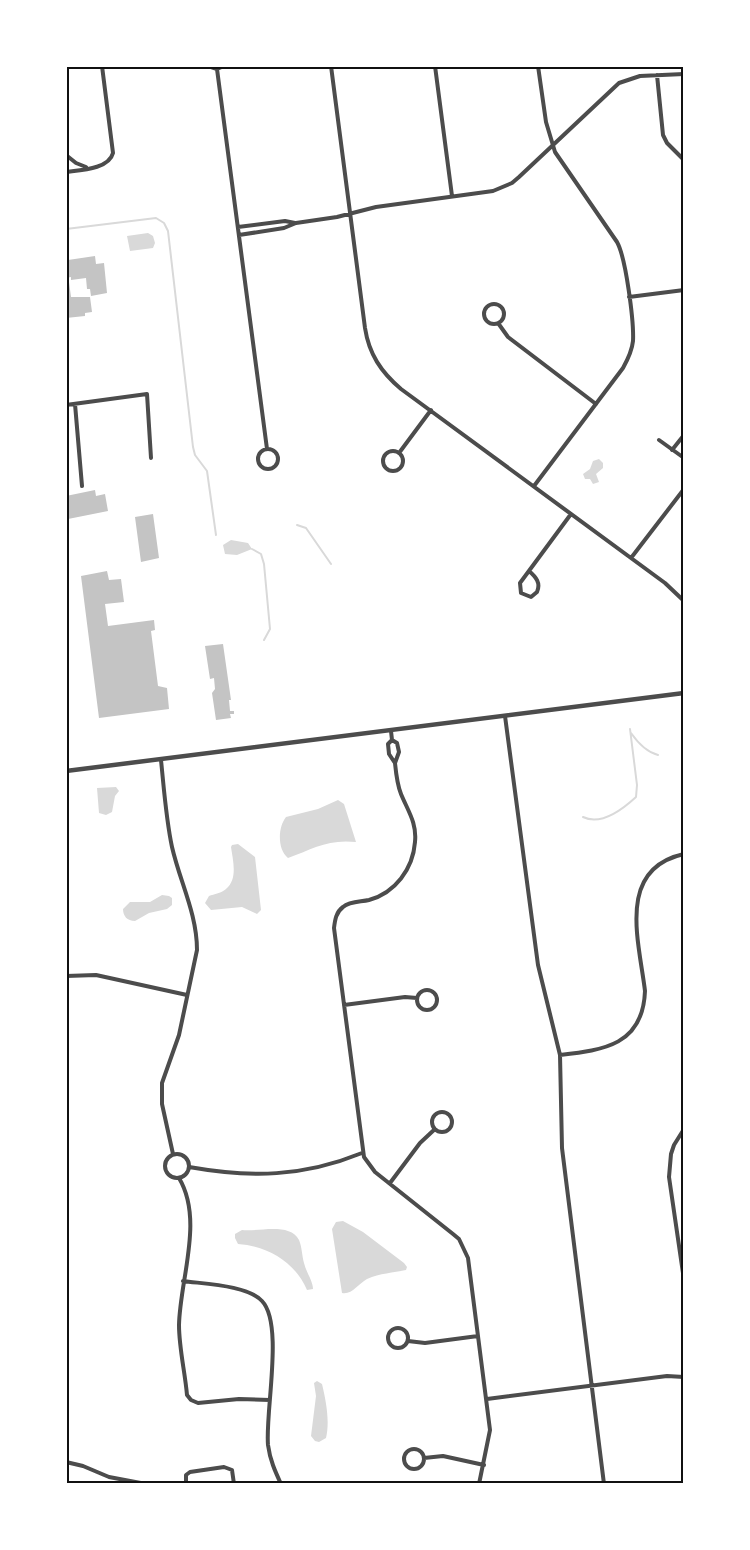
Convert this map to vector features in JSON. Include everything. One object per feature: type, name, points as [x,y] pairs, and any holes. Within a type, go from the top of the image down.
[{"type":"street","points":[[66,172],[108,163],[113,153],[102,66]]},
{"type":"street","points":[[208,66],[217,69],[224,66]]},
{"type":"street","points":[[331,66],[365,328],[371,350],[387,376],[673,589],[684,601]]},
{"type":"street","points":[[435,66],[452,196]]},
{"type":"street","points":[[534,486],[623,368],[632,348],[633,333],[624,260],[619,246],[559,159],[546,122],[538,66]]},
{"type":"street","points":[[217,69],[267,449]]},
{"type":"street","points":[[239,235],[284,228],[296,223],[376,207],[503,188],[519,177],[615,86],[632,78],[684,74]]},
{"type":"street","points":[[657,75],[663,135],[667,143],[684,160]]},
{"type":"street","points":[[66,155],[87,168]]},
{"type":"street","points":[[238,227],[285,221],[296,223]]},
{"type":"street","points":[[629,297],[684,290]]},
{"type":"street","points":[[496,304],[503,309],[504,315],[498,323],[492,324],[485,318],[484,312],[490,305],[496,304]]},
{"type":"street","points":[[498,323],[508,337],[596,404]]},
{"type":"street","points":[[66,405],[147,394],[151,458]]},
{"type":"street","points":[[75,404],[82,486]]},
{"type":"street","points":[[399,453],[431,410]]},
{"type":"street","points":[[672,450],[684,435]]},
{"type":"street","points":[[659,440],[684,458]]},
{"type":"street","points":[[267,449],[275,451],[279,459],[277,465],[270,469],[263,468],[258,462],[259,454],[267,449]]},
{"type":"street","points":[[392,451],[399,453],[403,459],[400,468],[393,471],[386,469],[382,462],[385,454],[392,451]]},
{"type":"street","points":[[631,558],[684,489]]},
{"type":"street","points":[[528,571],[537,579],[538,585],[537,592],[531,597],[523,595],[519,588],[520,583],[528,571],[571,514]]},
{"type":"street","points":[[66,771],[684,693]]},
{"type":"street","points":[[505,716],[538,965],[560,1055],[562,1148],[604,1484]]},
{"type":"street","points":[[391,731],[392,740],[388,744],[388,751],[395,763],[399,789],[415,824],[415,848],[409,867],[391,889],[371,899],[348,904],[338,913],[334,928],[362,1153],[375,1172],[448,1229],[462,1245],[470,1265],[490,1434],[479,1484]]},
{"type":"street","points":[[392,740],[397,743],[399,752],[395,763]]},
{"type":"street","points":[[161,760],[172,850],[196,932],[197,950],[179,1035],[164,1074],[161,1089],[173,1154]]},
{"type":"street","points":[[560,1055],[610,1047],[623,1040],[639,1020],[645,1001],[645,991],[636,913],[637,898],[645,879],[654,868],[667,859],[684,854]]},
{"type":"street","points":[[66,976],[96,975],[187,995]]},
{"type":"street","points":[[427,990],[434,992],[437,1002],[431,1009],[424,1010],[419,1006],[417,998],[421,992],[427,990]]},
{"type":"street","points":[[344,1005],[405,997],[417,998]]},
{"type":"street","points":[[442,1112],[449,1115],[452,1124],[449,1130],[442,1132],[435,1130],[432,1122],[434,1116],[442,1112]]},
{"type":"street","points":[[684,1129],[670,1154],[669,1171],[684,1280]]},
{"type":"street","points":[[390,1184],[420,1143],[435,1130]]},
{"type":"street","points":[[189,1167],[236,1174],[270,1174],[322,1168],[362,1153]]},
{"type":"street","points":[[173,1154],[184,1156],[189,1163],[186,1174],[179,1178],[171,1177],[165,1171],[164,1162],[173,1154]]},
{"type":"street","points":[[179,1178],[189,1205],[191,1228],[179,1329],[188,1395],[191,1400],[198,1403],[239,1399],[270,1400]]},
{"type":"street","points":[[183,1281],[249,1292],[262,1301],[270,1315],[273,1342],[268,1447],[273,1467],[281,1484]]},
{"type":"street","points":[[396,1328],[403,1329],[408,1341],[404,1346],[395,1348],[389,1344],[388,1335],[396,1328]]},
{"type":"street","points":[[408,1341],[425,1342],[479,1336]]},
{"type":"street","points":[[487,1399],[668,1376],[684,1377]]},
{"type":"street","points":[[415,1450],[421,1452],[424,1458],[423,1464],[415,1469],[409,1467],[405,1459],[407,1454],[415,1450]]},
{"type":"street","points":[[424,1458],[443,1456],[484,1465]]},
{"type":"street","points":[[66,1462],[83,1466],[108,1477],[146,1484]]},
{"type":"street","points":[[175,1484],[186,1483],[186,1475],[190,1471],[224,1467],[232,1470],[234,1484]]},
{"type":"shaded area","points":[[148,233],[153,236],[155,243],[153,248],[130,251],[127,236]]},
{"type":"shaded area","points":[[599,459],[603,463],[603,468],[596,474],[599,482],[593,484],[590,479],[585,479],[583,474],[590,469],[593,461]]},
{"type":"shaded area","points":[[231,540],[248,543],[252,549],[237,555],[225,554],[223,545]]},
{"type":"shaded area","points":[[116,787],[119,791],[115,796],[112,812],[106,815],[99,813],[97,788]]},
{"type":"shaded area","points":[[338,800],[344,804],[356,842],[328,843],[288,858],[280,844],[281,826],[286,817],[318,809]]},
{"type":"shaded area","points":[[238,844],[255,857],[261,910],[257,914],[242,907],[211,910],[205,903],[209,896],[222,892],[230,885],[234,870],[231,847]]},
{"type":"shaded area","points":[[162,895],[172,898],[172,905],[167,909],[149,913],[135,921],[125,916],[123,909],[130,902],[150,902]]},
{"type":"shaded area","points":[[343,1221],[363,1232],[404,1263],[406,1270],[372,1277],[352,1291],[342,1293],[332,1229],[336,1222]]},
{"type":"shaded area","points":[[281,1229],[295,1234],[300,1243],[313,1289],[307,1290],[295,1271],[279,1257],[260,1248],[238,1244],[235,1234],[242,1230]]},
{"type":"shaded area","points":[[317,1381],[322,1384],[328,1418],[326,1438],[319,1442],[311,1436],[316,1396],[314,1383]]},
{"type":"building","points":[[95,256],[96,264],[104,263],[107,293],[91,296],[90,289],[87,289],[86,278],[71,280],[71,277],[66,278],[66,263],[69,263],[68,260]]},
{"type":"building","points":[[69,282],[71,297],[90,297],[92,312],[85,313],[85,316],[66,318],[66,283]]},
{"type":"building","points":[[95,490],[96,496],[105,494],[108,511],[68,519],[66,496]]},
{"type":"building","points":[[153,514],[159,558],[141,562],[135,517]]},
{"type":"building","points":[[107,571],[109,580],[121,579],[124,602],[105,604],[108,626],[154,620],[155,630],[151,631],[158,686],[167,688],[169,709],[99,718],[81,576]]},
{"type":"building","points":[[223,644],[231,700],[229,700],[230,711],[234,711],[234,714],[230,714],[231,718],[216,720],[212,693],[215,689],[214,678],[210,679],[205,646]]},
{"type":"waterway","points":[[66,229],[156,218],[164,223],[168,231],[193,447],[195,455],[207,471],[216,535]]},
{"type":"waterway","points":[[297,525],[306,528],[331,564]]},
{"type":"waterway","points":[[252,549],[261,554],[264,564],[270,629],[264,640]]},
{"type":"waterway","points":[[583,817],[604,818],[618,811],[636,797],[637,785],[630,729]]},
{"type":"waterway","points":[[631,733],[643,747],[658,755]]}]
